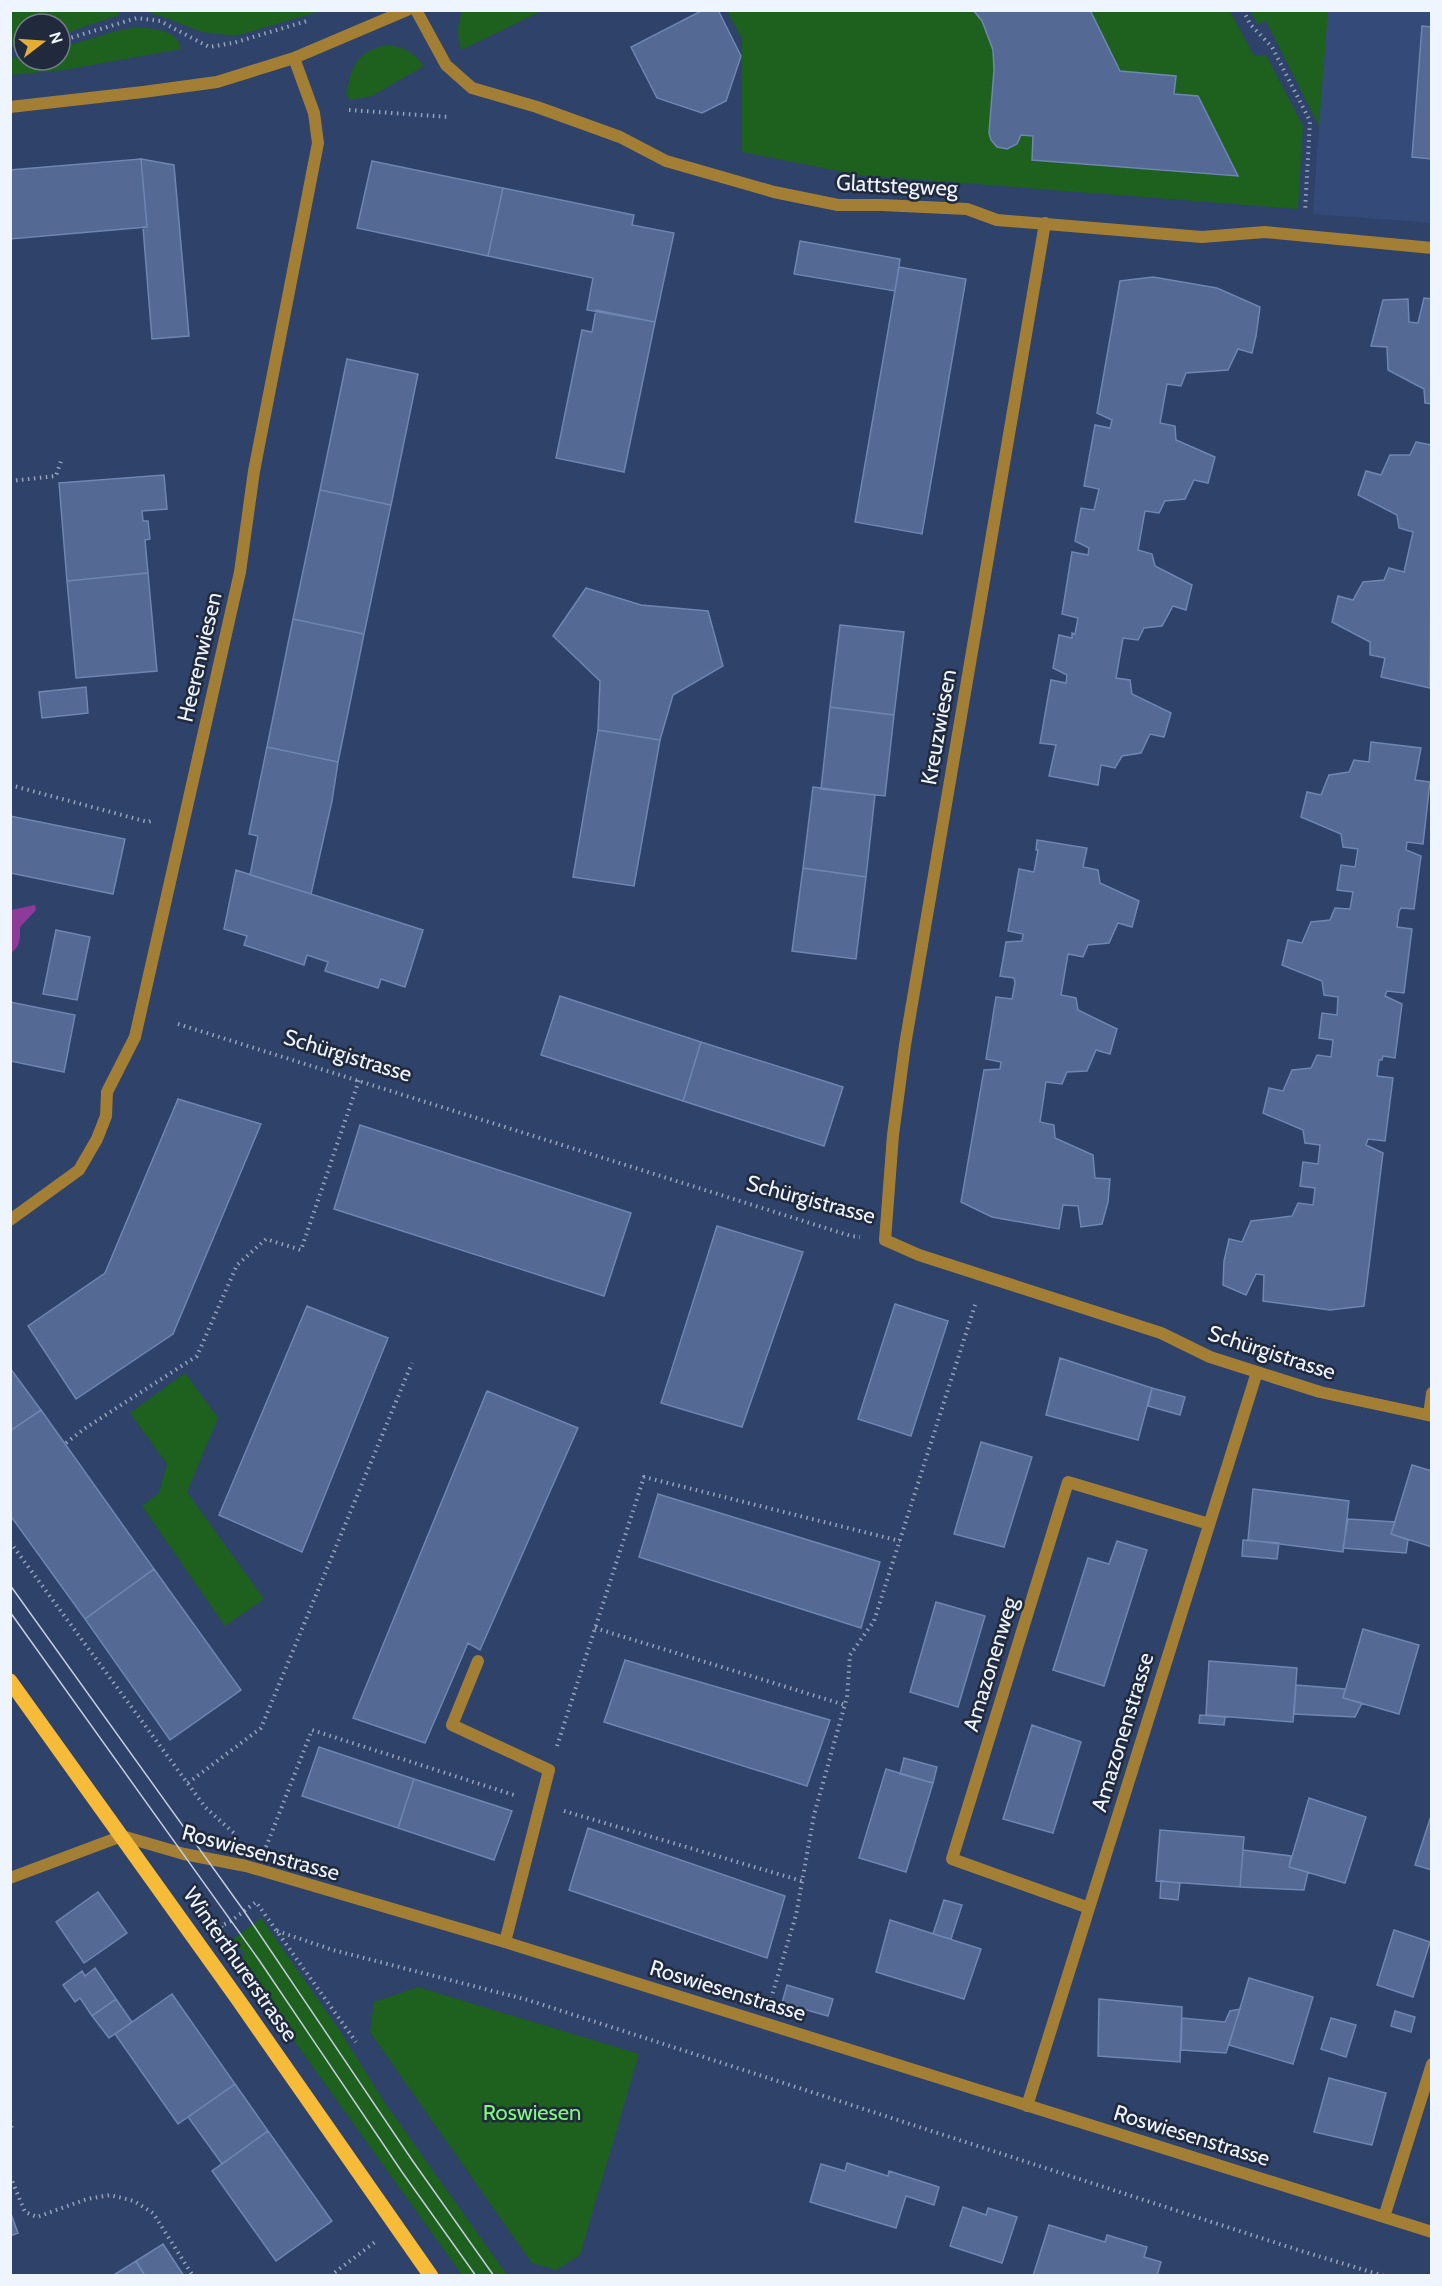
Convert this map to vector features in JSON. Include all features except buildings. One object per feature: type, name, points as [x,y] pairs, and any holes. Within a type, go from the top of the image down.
[{"type":"main road","name":"Winterthurerstrasse","points":[[10,1681],[122,1836],[431,2276]]},
{"type":"street","points":[[10,106],[143,93],[217,82],[294,58],[407,10]]},
{"type":"street","name":"Glattstegweg","points":[[416,10],[446,65],[472,88],[537,107],[620,137],[666,161],[774,192],[838,205],[967,209],[997,220],[1202,237],[1265,232],[1431,248]]},
{"type":"street","name":"Heerenwiesen","points":[[10,1220],[79,1170],[97,1139],[106,1116],[107,1092],[135,1037],[240,572],[254,471],[318,143],[314,113],[294,58]]},
{"type":"street","name":"Kreuzwiesen","points":[[885,1240],[893,1135],[905,1046],[1045,223]]},
{"type":"street","name":"Schürgistrasse","points":[[885,1240],[920,1255],[1161,1333],[1210,1357],[1320,1392],[1430,1416]]},
{"type":"street","name":"Amazonenstrasse","points":[[1027,2106],[1257,1372]]},
{"type":"street","points":[[1430,1416],[1431,1393]]},
{"type":"street","name":"Amazonenweg","points":[[1089,1908],[952,1859],[1068,1482],[1209,1524]]},
{"type":"street","points":[[478,1661],[452,1725],[549,1770],[505,1942]]},
{"type":"street","points":[[10,1878],[122,1836]]},
{"type":"street","name":"Roswiesenstrasse","points":[[122,1836],[184,1854],[246,1866],[505,1942],[1431,2232]]},
{"type":"street","points":[[1384,2217],[1431,2064]]},
{"type":"path","points":[[1243,10],[1250,24],[1272,47],[1310,121],[1305,219]]},
{"type":"path","points":[[72,37],[137,18],[160,21],[209,47],[233,43],[318,18]]},
{"type":"path","points":[[349,110],[449,117]]},
{"type":"path","points":[[10,481],[56,476],[62,458]]},
{"type":"path","points":[[10,785],[148,822],[154,820]]},
{"type":"path","name":"Schürgistrasse","points":[[178,1024],[851,1236],[885,1240]]},
{"type":"path","points":[[66,1443],[197,1356],[237,1265],[266,1239],[301,1250],[359,1080]]},
{"type":"path","points":[[764,2023],[796,1915],[814,1815],[845,1705],[850,1655],[874,1621],[976,1302]]},
{"type":"path","points":[[188,1783],[261,1728],[412,1363]]},
{"type":"path","points":[[549,1770],[644,1477],[900,1541]]},
{"type":"path","points":[[10,1542],[205,1807],[240,1838]]},
{"type":"path","points":[[595,1628],[845,1705]]},
{"type":"path","points":[[266,1847],[312,1730],[542,1804],[802,1881]]},
{"type":"path","points":[[226,1934],[221,1926],[256,1902],[356,2042]]},
{"type":"path","points":[[277,1931],[333,1950],[528,2000],[1384,2276]]},
{"type":"path","points":[[10,2120],[12,2125],[10,2131]]},
{"type":"path","points":[[10,2176],[25,2212],[37,2217],[87,2199],[110,2195],[134,2201],[153,2213],[193,2276]]},
{"type":"path","points":[[330,2276],[380,2238]]},
{"type":"shaded area","points":[[1250,11],[1431,11],[1431,223],[1313,214],[1319,126],[1266,21],[1257,24]]},
{"type":"shaded area","points":[[35,905],[36,910],[20,927],[18,945],[11,953],[11,910]]},
{"type":"green space","points":[[150,10],[321,11],[235,36],[202,32],[151,14]]},
{"type":"green space","points":[[462,10],[542,11],[461,50],[458,30]]},
{"type":"green space","points":[[11,11],[118,11],[119,15],[72,31],[72,12],[12,12],[11,45]]},
{"type":"green space","points":[[727,11],[1230,11],[1254,56],[1266,55],[1303,126],[1298,209],[859,175],[742,152],[742,39]]},
{"type":"green space","points":[[1250,11],[1328,11],[1319,126],[1266,21],[1257,24]]},
{"type":"green space","points":[[137,27],[164,31],[175,37],[181,49],[72,69],[72,44]]},
{"type":"green space","points":[[386,45],[408,51],[424,66],[372,96],[350,100],[346,94],[353,68],[362,56]]},
{"type":"green space","points":[[11,58],[12,72],[43,72],[11,75]]},
{"type":"green space","points":[[185,1373],[218,1418],[187,1492],[264,1599],[225,1626],[142,1506],[159,1493],[167,1464],[130,1413]]},
{"type":"green space","points":[[261,1918],[340,2031],[385,2103],[507,2275],[462,2275],[237,1961],[245,1955],[233,1939]]},
{"type":"green space","name":"Roswiesen","points":[[418,1987],[639,2054],[580,2255],[556,2270],[532,2263],[370,2032],[374,2002]]},
{"type":"tram line","points":[[10,1585],[244,1911],[412,2160],[494,2276]]},
{"type":"tram line","points":[[10,1612],[259,1960],[402,2172],[476,2276]]}]
